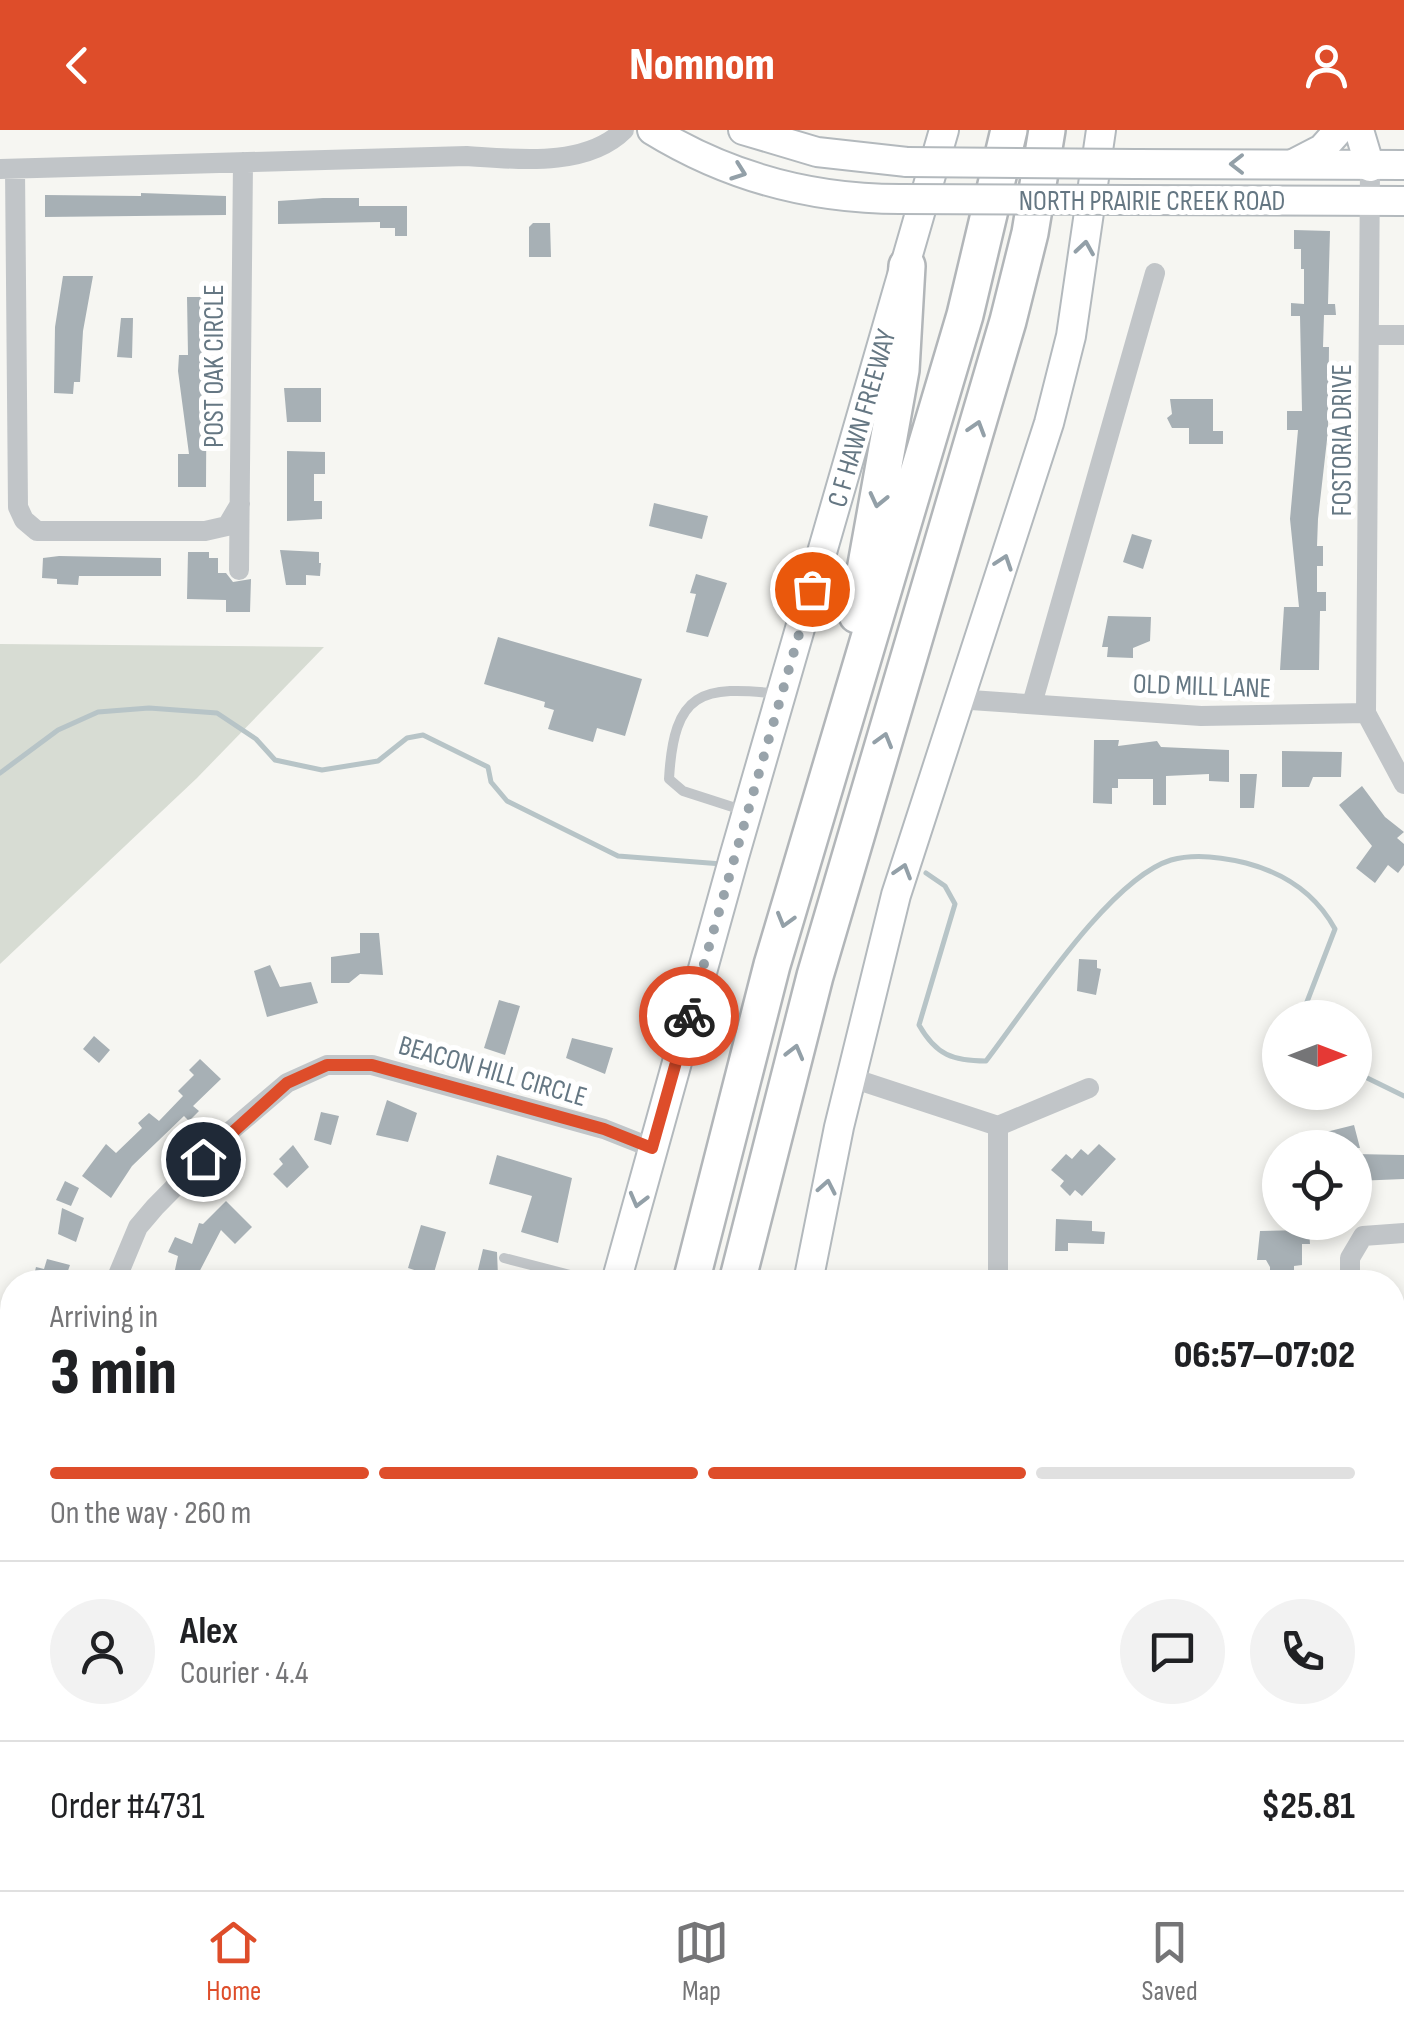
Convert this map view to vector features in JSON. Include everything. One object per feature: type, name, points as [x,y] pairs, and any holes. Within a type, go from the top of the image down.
[{"type":"highway","points":[[694,1270],[772,965],[965,315],[1009,130]]},
{"type":"highway","points":[[740,1270],[815,976],[1008,322],[1030,233],[1047,130]]},
{"type":"highway","points":[[851,692],[860,577],[900,370],[907,266]]},
{"type":"main road","name":"NORTH PRAIRIE CREEK ROAD","points":[[652,130],[686,151],[764,181],[838,196],[900,200],[1404,202]]},
{"type":"main road","name":"NORTH PRAIRIE CREEK ROAD","points":[[743,130],[817,152],[907,162],[1404,165]]},
{"type":"main road","name":"C F HAWN FREEWAY","points":[[619,1270],[944,130]]},
{"type":"main road","points":[[1292,165],[1322,149],[1339,130]]},
{"type":"main road","points":[[1360,130],[1370,167]]},
{"type":"main road","points":[[1370,167],[1380,130]]},
{"type":"main road","points":[[811,1270],[896,895],[956,699],[1049,422],[1074,318],[1103,133]]},
{"type":"street","points":[[240,504],[226,526],[205,531],[37,531],[24,520],[18,507],[8,169],[539,158],[594,149],[624,130]]},
{"type":"street","name":"POST OAK CIRCLE","points":[[239,570],[243,162]]},
{"type":"street","name":"FOSTORIA DRIVE","points":[[1366,713],[1370,167]]},
{"type":"street","points":[[1032,704],[1155,273]]},
{"type":"street","points":[[1369,335],[1404,335]]},
{"type":"street","name":"OLD MILL LANE","points":[[956,699],[1201,716],[1366,713]]},
{"type":"street","points":[[1366,713],[1404,784]]},
{"type":"street","name":"BEACON HILL CIRCLE","points":[[120,1270],[138,1228],[191,1171],[287,1083],[327,1065],[372,1065],[604,1129],[652,1148]]},
{"type":"street","points":[[852,1078],[998,1126],[1089,1088]]},
{"type":"street","points":[[998,1126],[998,1270]]},
{"type":"street","points":[[1350,1270],[1350,1258],[1362,1236],[1404,1233]]},
{"type":"lane","points":[[747,812],[683,791],[669,778],[671,749],[682,713],[699,697],[728,688],[781,694]]},
{"type":"lane","points":[[504,1258],[550,1270]]},
{"type":"shaded area","points":[[0,644],[324,647],[197,778],[0,964]]},
{"type":"building","points":[[45,195],[226,196],[226,215],[45,217]]},
{"type":"building","points":[[359,198],[359,206],[407,206],[407,236],[395,236],[395,228],[380,228],[380,222],[278,224],[278,201]]},
{"type":"building","points":[[533,223],[550,223],[551,257],[529,257],[529,227]]},
{"type":"building","points":[[1294,230],[1330,231],[1328,304],[1335,304],[1336,315],[1324,315],[1323,347],[1329,347],[1328,431],[1317,546],[1323,546],[1323,566],[1317,566],[1317,592],[1326,592],[1326,611],[1320,611],[1319,670],[1280,670],[1284,607],[1299,607],[1290,519],[1298,430],[1287,430],[1287,411],[1302,411],[1300,316],[1291,316],[1291,303],[1304,304],[1304,269],[1301,249],[1294,249]]},
{"type":"building","points":[[63,276],[93,276],[83,331],[80,382],[74,382],[73,394],[54,393],[55,327]]},
{"type":"building","points":[[187,297],[207,297],[206,487],[178,487],[178,454],[189,454],[178,371],[179,355],[188,355]]},
{"type":"building","points":[[121,318],[133,318],[132,358],[117,357]]},
{"type":"building","points":[[284,388],[321,388],[321,422],[287,422]]},
{"type":"building","points":[[1170,399],[1213,399],[1213,431],[1223,431],[1223,444],[1189,444],[1189,428],[1172,428],[1167,418],[1172,414]]},
{"type":"building","points":[[287,451],[325,452],[325,474],[314,474],[314,501],[322,501],[322,519],[287,521]]},
{"type":"building","points":[[654,503],[708,516],[702,539],[649,526]]},
{"type":"building","points":[[1132,534],[1152,540],[1143,569],[1123,562]]},
{"type":"building","points":[[280,550],[319,552],[320,576],[306,575],[306,585],[286,585]]},
{"type":"building","points":[[188,552],[209,552],[209,558],[218,558],[218,573],[226,573],[233,582],[251,579],[250,612],[226,612],[226,600],[187,599]]},
{"type":"building","points":[[43,558],[161,558],[161,576],[79,576],[78,585],[57,584],[57,579],[42,578]]},
{"type":"building","points":[[696,574],[727,583],[708,637],[686,632],[696,594],[690,593]]},
{"type":"building","points":[[1108,616],[1151,617],[1150,641],[1133,648],[1133,658],[1107,657],[1108,647],[1102,647]]},
{"type":"building","points":[[498,637],[642,679],[625,736],[597,728],[593,742],[548,729],[554,710],[544,707],[545,702],[484,684]]},
{"type":"building","points":[[1094,740],[1119,740],[1118,746],[1157,741],[1161,747],[1229,750],[1229,782],[1209,781],[1209,774],[1166,776],[1166,805],[1153,805],[1153,779],[1118,779],[1118,788],[1112,788],[1112,804],[1093,803]]},
{"type":"building","points":[[1282,751],[1342,752],[1341,777],[1313,777],[1309,787],[1282,787]]},
{"type":"building","points":[[1240,774],[1257,774],[1254,808],[1240,808]]},
{"type":"building","points":[[1362,786],[1385,817],[1404,832],[1397,838],[1404,844],[1404,865],[1398,873],[1388,865],[1375,883],[1356,868],[1372,846],[1339,805]]},
{"type":"building","points":[[360,933],[379,933],[383,975],[360,974],[349,983],[331,983],[331,957],[360,953]]},
{"type":"building","points":[[1079,959],[1097,960],[1097,968],[1101,969],[1096,995],[1077,991]]},
{"type":"building","points":[[270,965],[280,987],[311,982],[318,1003],[267,1017],[254,971]]},
{"type":"building","points":[[499,1000],[520,1006],[505,1055],[484,1048]]},
{"type":"building","points":[[94,1036],[110,1050],[99,1063],[83,1049]]},
{"type":"building","points":[[572,1038],[613,1048],[605,1074],[566,1058]]},
{"type":"building","points":[[200,1059],[221,1079],[193,1106],[199,1111],[189,1121],[184,1116],[132,1166],[111,1198],[82,1176],[106,1144],[116,1153],[142,1128],[138,1123],[149,1113],[159,1121],[183,1096],[178,1091],[194,1075],[189,1070]]},
{"type":"building","points":[[387,1100],[417,1113],[408,1142],[376,1135]]},
{"type":"building","points":[[321,1112],[339,1116],[331,1145],[314,1140]]},
{"type":"building","points":[[1099,1144],[1116,1159],[1082,1196],[1075,1190],[1070,1196],[1060,1186],[1064,1181],[1051,1170],[1066,1154],[1072,1159],[1081,1149],[1088,1155]]},
{"type":"building","points":[[293,1145],[309,1167],[287,1188],[273,1174],[283,1164],[279,1159]]},
{"type":"building","points":[[1372,1154],[1404,1155],[1404,1179],[1372,1180]]},
{"type":"building","points":[[497,1155],[572,1178],[558,1243],[521,1232],[532,1196],[489,1184]]},
{"type":"building","points":[[65,1181],[79,1188],[71,1206],[56,1200]]},
{"type":"building","points":[[226,1201],[252,1227],[235,1244],[221,1230],[200,1270],[175,1270],[178,1256],[168,1252],[175,1237],[192,1244],[199,1223],[203,1224]]},
{"type":"building","points":[[62,1208],[84,1218],[76,1242],[58,1234]]},
{"type":"building","points":[[1056,1219],[1092,1221],[1092,1231],[1105,1232],[1104,1244],[1068,1243],[1068,1251],[1055,1251]]},
{"type":"building","points":[[421,1225],[446,1232],[435,1270],[408,1268]]},
{"type":"building","points":[[1260,1231],[1262,1240],[1310,1240],[1310,1244],[1302,1244],[1302,1265],[1294,1266],[1294,1270],[1270,1270],[1266,1260],[1257,1260]]},
{"type":"building","points":[[483,1249],[497,1252],[498,1270],[478,1270]]},
{"type":"building","points":[[47,1259],[70,1265],[68,1270],[35,1270],[44,1269]]},
{"type":"waterway","points":[[0,773],[58,730],[98,712],[149,708],[217,713],[256,739],[275,760],[322,770],[378,761],[407,738],[423,735],[488,767],[491,782],[507,801],[618,856],[722,864]]},
{"type":"waterway","points":[[926,873],[945,886],[955,904],[919,1025],[939,1050],[955,1058],[986,1061],[1096,918],[1147,872],[1171,860],[1189,857],[1228,859],[1273,873],[1298,887],[1318,905],[1335,929],[1308,1000]]},
{"type":"waterway","points":[[1372,1080],[1404,1096]]},
{"type":"way so far","points":[[689,1016],[812,589]]},
{"type":"route","points":[[203,1159],[287,1083],[327,1065],[372,1065],[604,1129],[652,1148],[689,1016]]}]
